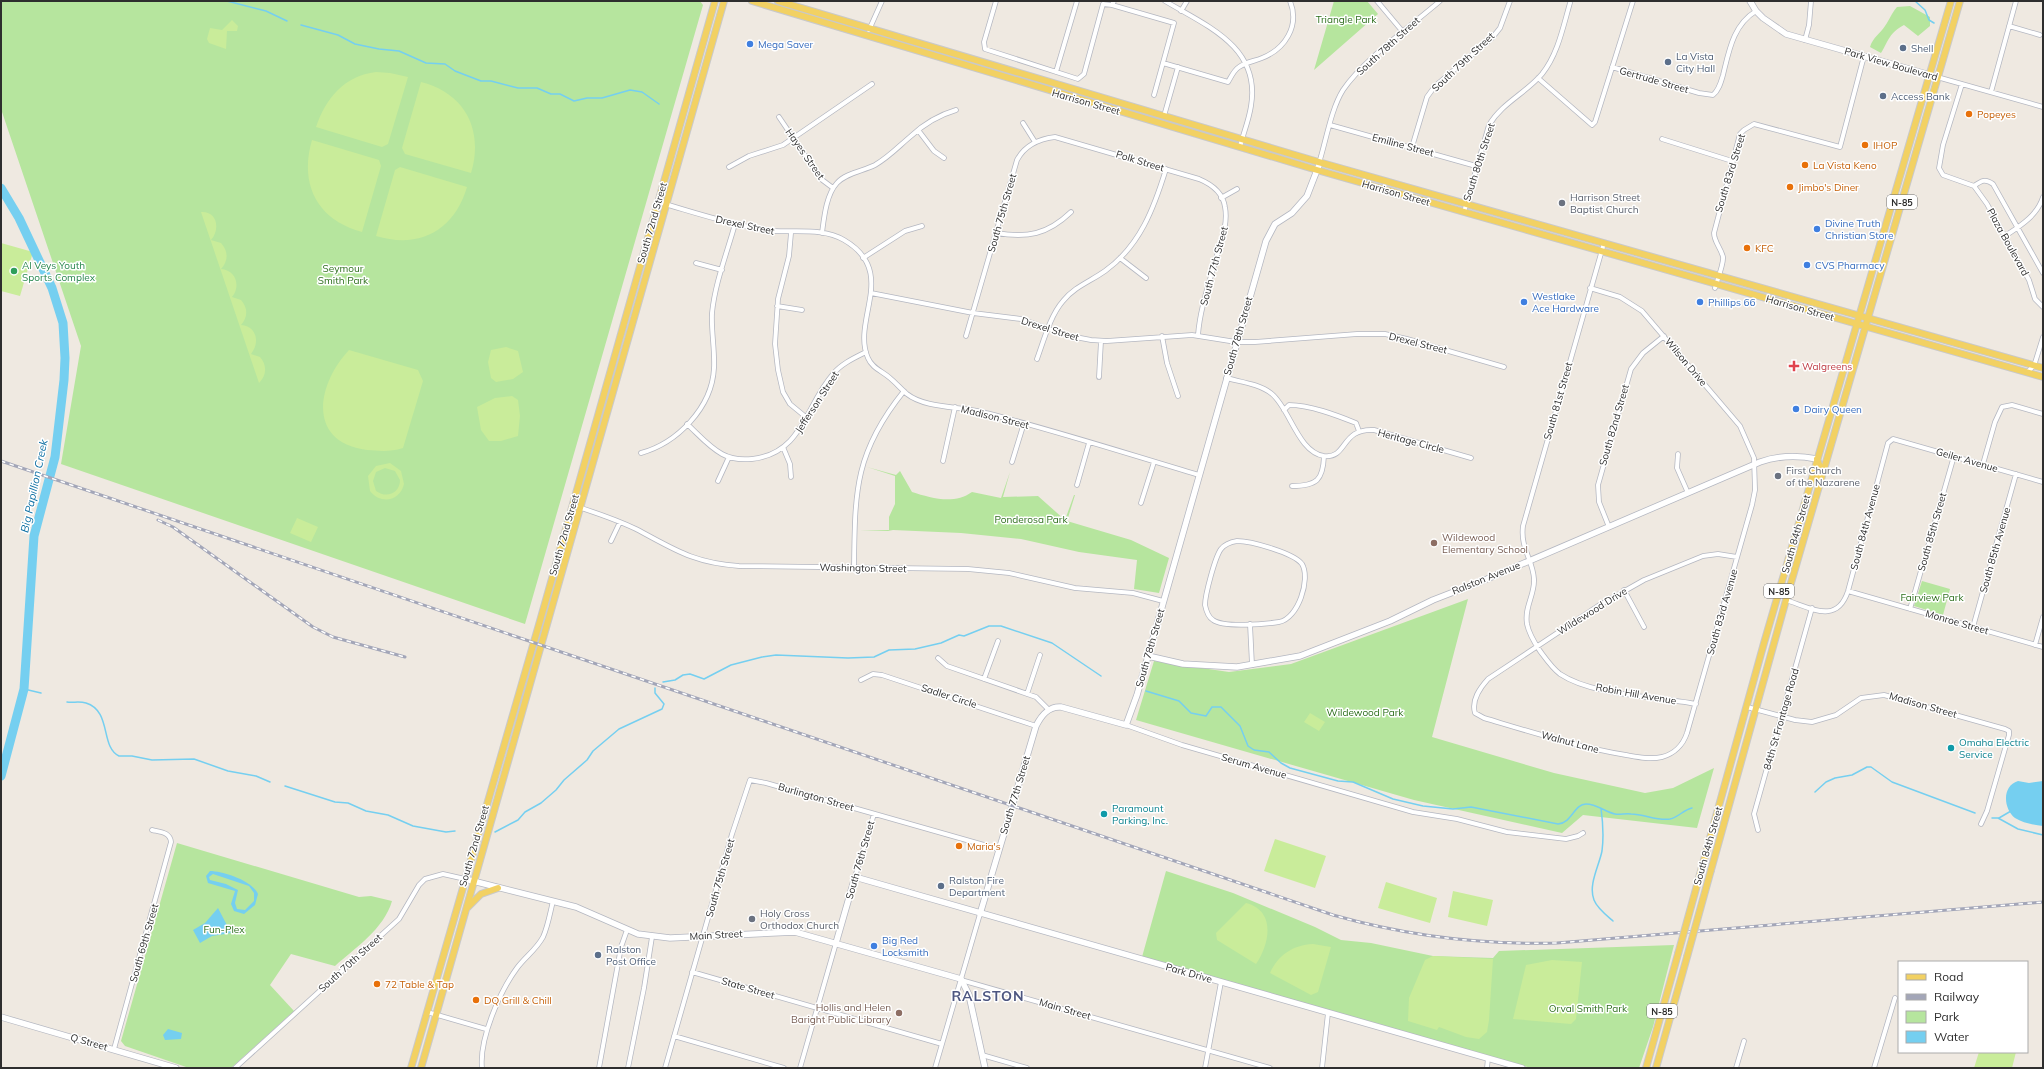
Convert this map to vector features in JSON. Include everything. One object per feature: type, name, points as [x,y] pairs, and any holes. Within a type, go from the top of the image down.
[{"type":"main road","name":"South 72nd Street","points":[[411,1068],[715,1]]},
{"type":"main road","name":"South 72nd Street","points":[[421,1068],[724,1]]},
{"type":"main road","name":"Harrison Street","points":[[752,1],[1240,147],[1466,204],[2043,368]]},
{"type":"main road","name":"Harrison Street","points":[[778,1],[1242,139],[1319,166],[1464,212],[1716,286],[1857,323],[2043,377]]},
{"type":"main road","name":"South 84th Street","points":[[1646,1068],[1817,459],[1951,1]]},
{"type":"main road","name":"South 84th Street","points":[[1656,1068],[1786,600],[1960,1]]},
{"type":"main road","points":[[1811,513],[1811,502],[1820,467],[1817,459]]},
{"type":"main road","points":[[466,909],[481,894],[498,888]]},
{"type":"street","points":[[867,36],[882,1]]},
{"type":"street","points":[[996,1],[984,42],[985,49],[1078,78],[1084,74],[1103,4],[1113,3],[1174,24],[1154,95]]},
{"type":"street","points":[[1056,72],[1077,1]]},
{"type":"street","points":[[1165,1],[1225,37],[1234,45],[1246,63],[1251,81],[1251,105],[1240,147]]},
{"type":"street","points":[[1182,11],[1187,1]]},
{"type":"street","points":[[1163,63],[1228,82],[1238,67],[1275,53],[1284,45],[1290,35],[1293,21],[1290,1]]},
{"type":"street","points":[[1377,1],[1403,32]]},
{"type":"street","name":"South 78th Street","points":[[1126,725],[1148,656],[1236,342],[1266,241],[1275,224],[1292,213],[1307,196],[1319,166],[1330,125],[1340,96],[1355,75],[1440,1]]},
{"type":"street","name":"South 79th Street","points":[[1412,147],[1427,97],[1435,86],[1492,38],[1500,28],[1510,1]]},
{"type":"street","points":[[1612,68],[1633,1]]},
{"type":"street","name":"Park View Boulevard","points":[[1750,1],[1756,11],[1772,26],[1786,34],[2043,107]]},
{"type":"street","points":[[1805,40],[1809,25],[1811,1]]},
{"type":"street","points":[[1991,92],[2016,1]]},
{"type":"street","points":[[1538,78],[1548,65],[1556,50],[1570,3]]},
{"type":"street","name":"Gertrude Street","points":[[1538,78],[1592,125],[1595,122],[1612,68],[1699,93],[1714,95],[1720,83],[1734,35],[1742,20],[1756,11]]},
{"type":"street","points":[[2009,26],[2040,35]]},
{"type":"street","name":"South 83rd Street","points":[[1716,286],[1723,257],[1714,239],[1714,233],[1740,134],[1754,124],[1840,147],[1864,56]]},
{"type":"street","points":[[1164,116],[1178,67]]},
{"type":"street","name":"South 80th Street","points":[[1464,212],[1489,125],[1495,116],[1538,78]]},
{"type":"street","points":[[729,167],[749,156],[777,148],[872,84]]},
{"type":"street","points":[[1962,84],[1943,145],[1939,168],[1944,174],[1974,186],[1982,180],[1988,180],[1993,184],[2043,273]]},
{"type":"street","points":[[822,233],[829,196],[833,188],[844,178],[868,168],[886,158],[918,130],[940,116],[956,110]]},
{"type":"street","name":"Hayes Street","points":[[779,117],[821,179],[833,188]]},
{"type":"street","points":[[1023,123],[1035,142]]},
{"type":"street","name":"Emiline Street","points":[[1330,125],[1476,166]]},
{"type":"street","points":[[918,130],[934,151],[944,158]]},
{"type":"street","name":"Polk Street","points":[[1035,142],[1048,138],[1061,138],[1166,169],[1206,182],[1216,190],[1221,198]]},
{"type":"street","points":[[1662,139],[1732,161]]},
{"type":"street","name":"South 75th Street","points":[[966,336],[1017,160],[1024,149],[1035,142]]},
{"type":"street","points":[[1037,359],[1058,308],[1066,297],[1104,272],[1120,258],[1136,240],[1148,221],[1156,202],[1166,169]]},
{"type":"street","name":"Plaza Boulevard","points":[[1974,186],[2005,236],[2029,280],[2035,299],[2043,307]]},
{"type":"street","points":[[1221,198],[1237,189]]},
{"type":"street","points":[[2005,236],[2033,214],[2043,197]]},
{"type":"street","name":"South 77th Street","points":[[1198,335],[1203,306],[1226,224],[1225,207],[1221,198]]},
{"type":"street","name":"Drexel Street","points":[[658,202],[735,224],[763,230],[791,233],[822,233],[846,241],[863,258],[870,275],[871,293],[973,313],[1021,319],[1078,338],[1101,341],[1162,336],[1198,335],[1236,342],[1268,342],[1357,334],[1385,334],[1504,367]]},
{"type":"street","points":[[996,233],[1018,236],[1038,233],[1056,226],[1071,212]]},
{"type":"street","points":[[641,453],[666,444],[688,424],[702,405],[712,381],[714,368],[712,312],[735,224]]},
{"type":"street","points":[[863,258],[905,231],[922,226]]},
{"type":"street","points":[[791,233],[789,256],[777,306],[775,344],[782,389],[790,404],[807,418]]},
{"type":"street","name":"South 81st Street","points":[[1529,561],[1523,545],[1523,526],[1604,243]]},
{"type":"street","points":[[1120,258],[1146,278]]},
{"type":"street","points":[[696,263],[722,270]]},
{"type":"street","name":"Wilson Drive","points":[[1590,288],[1614,295],[1631,303],[1648,317],[1740,426],[1751,449],[1754,464]]},
{"type":"street","name":"Madison Street","points":[[871,293],[864,336],[866,352],[874,367],[904,391],[922,402],[985,412],[1199,475]]},
{"type":"street","points":[[777,306],[802,310]]},
{"type":"street","points":[[1162,336],[1167,363],[1178,396]]},
{"type":"street","name":"South 82nd Street","points":[[1609,527],[1599,502],[1598,485],[1628,377],[1643,353],[1664,336]]},
{"type":"street","points":[[2027,372],[2034,366],[2043,337]]},
{"type":"street","points":[[1099,376],[1101,341]]},
{"type":"street","name":"Jefferson Street","points":[[688,424],[717,450],[729,457],[740,459],[756,458],[770,454],[788,443],[807,418],[834,373],[843,364],[866,352]]},
{"type":"street","points":[[1226,378],[1266,390],[1273,395],[1308,447],[1315,453],[1330,456],[1339,452],[1352,435],[1359,431],[1356,423],[1320,411],[1296,405],[1289,405],[1284,410]]},
{"type":"street","points":[[854,568],[856,495],[861,467],[878,427],[904,391]]},
{"type":"street","points":[[1983,464],[1997,416],[2002,407],[2012,405],[2043,414]]},
{"type":"street","points":[[943,462],[955,407]]},
{"type":"street","points":[[1012,462],[1024,423]]},
{"type":"street","name":"Heritage Circle","points":[[1359,431],[1374,430],[1471,458]]},
{"type":"street","name":"Geiler Avenue","points":[[1891,440],[1896,439],[2043,482]]},
{"type":"street","name":"South 84th Avenue","points":[[1812,608],[1827,612],[1835,611],[1842,605],[1848,591],[1888,443],[1891,440]]},
{"type":"street","points":[[1077,485],[1089,443]]},
{"type":"street","points":[[783,447],[790,464],[791,477]]},
{"type":"street","points":[[1678,454],[1677,468],[1688,493]]},
{"type":"street","name":"Ralston Avenue","points":[[1148,656],[1183,664],[1212,667],[1252,666],[1300,656],[1390,620],[1433,600],[1529,561],[1754,464],[1778,456],[1799,455],[1817,459]]},
{"type":"street","points":[[1292,486],[1308,485],[1319,479],[1323,470],[1324,456]]},
{"type":"street","name":"South 85th Street","points":[[1910,609],[1954,456]]},
{"type":"street","points":[[718,480],[729,457]]},
{"type":"street","points":[[1141,504],[1154,462]]},
{"type":"street","name":"South 83rd Avenue","points":[[1670,754],[1685,738],[1696,704],[1754,498],[1754,464]]},
{"type":"street","name":"South 85th Avenue","points":[[1973,627],[2016,474]]},
{"type":"street","name":"Washington Street","points":[[572,505],[620,522],[676,552],[714,563],[739,566],[968,570],[994,572],[1022,576],[1075,588],[1133,594],[1163,600]]},
{"type":"street","points":[[611,541],[620,522]]},
{"type":"street","points":[[1234,541],[1241,541],[1291,555],[1302,564],[1305,574],[1296,609],[1290,618],[1280,622],[1250,624],[1226,624],[1213,621],[1207,614],[1205,604],[1218,554],[1225,546],[1234,541]]},
{"type":"street","name":"Wildewood Drive","points":[[1474,710],[1476,697],[1488,679],[1624,590],[1664,571],[1703,556],[1718,554],[1737,557]]},
{"type":"street","name":"Robin Hill Avenue","points":[[1529,561],[1533,574],[1534,586],[1527,608],[1527,620],[1530,633],[1537,646],[1555,670],[1574,681],[1622,693],[1696,704]]},
{"type":"street","points":[[1624,590],[1644,627]]},
{"type":"street","name":"Monroe Street","points":[[1848,591],[2043,647]]},
{"type":"street","points":[[1786,600],[1812,608]]},
{"type":"street","name":"84th St Frontage Road","points":[[1758,830],[1754,814],[1812,608]]},
{"type":"street","points":[[2035,645],[2043,617]]},
{"type":"street","points":[[1250,624],[1252,666]]},
{"type":"street","points":[[984,679],[998,641]]},
{"type":"street","points":[[1027,694],[1040,655]]},
{"type":"street","points":[[938,658],[947,666],[1040,700],[1049,710]]},
{"type":"street","name":"Sadler Circle","points":[[861,680],[873,674],[882,675],[1036,726]]},
{"type":"street","name":"Madison Street","points":[[1747,707],[1804,722],[1819,721],[1836,715],[1861,698],[1884,695],[2009,731],[1988,811],[1981,824]]},
{"type":"street","name":"Serum Avenue","points":[[1049,710],[1061,708],[1126,725],[1182,745],[1413,812],[1457,819],[1496,830],[1515,833],[1566,839],[1583,833]]},
{"type":"street","name":"South 77th Street","points":[[935,1068],[998,849],[1036,726],[1042,716],[1049,710]]},
{"type":"street","name":"Walnut Lane","points":[[1474,710],[1477,715],[1484,718],[1598,750],[1650,758],[1662,757],[1670,754]]},
{"type":"street","name":"South 75th Street","points":[[665,1068],[692,972],[750,780]]},
{"type":"street","name":"Burlington Street","points":[[750,780],[766,783],[998,849]]},
{"type":"street","name":"South 76th Street","points":[[800,1068],[874,814]]},
{"type":"street","name":"South 69th Street","points":[[114,1049],[172,842],[170,836],[152,830]]},
{"type":"street","name":"South 70th Street","points":[[235,1068],[399,919],[419,885],[425,879],[443,874],[465,879]]},
{"type":"street","name":"Park Drive","points":[[855,877],[1522,1068]]},
{"type":"street","name":"Main Street","points":[[465,879],[553,901],[585,911],[626,930],[652,937],[670,938],[788,931],[836,943],[1270,1068]]},
{"type":"street","points":[[482,1068],[481,1057],[486,1029],[514,972],[532,952],[542,937],[553,901]]},
{"type":"street","points":[[599,1068],[621,947],[626,930]]},
{"type":"street","points":[[628,1068],[644,988],[652,937]]},
{"type":"street","name":"State Street","points":[[692,972],[942,1044]]},
{"type":"street","points":[[961,979],[969,995],[985,1068]]},
{"type":"street","points":[[1205,1068],[1220,982]]},
{"type":"street","points":[[1874,1068],[1895,998]]},
{"type":"street","points":[[427,1012],[486,1029]]},
{"type":"street","points":[[1322,1068],[1328,1013]]},
{"type":"street","name":"Q Street","points":[[1,1017],[176,1068]]},
{"type":"street","points":[[674,1036],[784,1068]]},
{"type":"street","points":[[1736,1068],[1744,1041]]},
{"type":"street","points":[[982,1055],[1027,1068]]},
{"type":"street","points":[[1487,1068],[1488,1058]]},
{"type":"green space","name":"Seymour Smith Park","points":[[1,1],[700,1],[703,5],[525,624],[61,464],[81,346],[1,109]]},
{"type":"green space","name":"Triangle Park","points":[[1334,1],[1367,1],[1378,14],[1314,70]]},
{"type":"green space","points":[[1910,6],[1930,17],[1930,26],[1918,36],[1904,25],[1892,34],[1881,53],[1870,47],[1897,7]]},
{"type":"green space","points":[[232,20],[238,26],[237,31],[227,31],[226,49],[209,43],[207,39],[210,28],[222,30]]},
{"type":"green space","points":[[376,72],[408,77],[388,144],[382,147],[316,127],[325,107],[338,90],[355,78]]},
{"type":"green space","points":[[421,82],[436,87],[449,95],[460,104],[467,116],[472,128],[475,142],[471,173],[405,154],[402,148]]},
{"type":"green space","points":[[312,140],[379,160],[381,166],[362,232],[333,219],[315,198],[310,185],[308,171]]},
{"type":"green space","points":[[400,167],[467,187],[461,202],[453,215],[444,225],[433,233],[420,238],[407,240],[376,236],[395,170]]},
{"type":"green space","points":[[201,212],[211,215],[216,222],[216,231],[211,240],[221,243],[224,246],[227,256],[221,269],[230,272],[236,279],[235,293],[232,297],[241,300],[246,309],[246,316],[241,325],[251,328],[254,332],[256,340],[254,350],[251,354],[260,357],[265,367],[264,377],[259,383]]},
{"type":"green space","name":"Al Veys Youth Sports Complex","points":[[1,243],[33,252],[20,296],[1,291]]},
{"type":"green space","points":[[506,347],[518,351],[523,372],[513,379],[496,382],[491,378],[488,362],[491,350]]},
{"type":"green space","points":[[349,350],[418,370],[423,381],[403,448],[389,451],[376,451],[347,445],[334,436],[326,424],[323,410],[325,394],[330,379],[338,364]]},
{"type":"green space","points":[[512,396],[518,400],[520,416],[518,436],[501,441],[489,441],[481,430],[477,407],[495,398]]},
{"type":"green space","points":[[390,463],[401,471],[404,484],[399,494],[390,499],[385,499],[379,498],[370,491],[368,476],[376,466]],"holes":[[[385,468],[395,471],[400,480],[398,488],[392,493],[388,494],[376,491],[373,481],[376,472]]]},
{"type":"green space","name":"Ponderosa Park","points":[[867,467],[896,475],[900,471],[912,492],[942,499],[958,498],[972,492],[1001,498],[1010,472],[1003,497],[1038,496],[1065,520],[1075,495],[1067,521],[1131,540],[1169,558],[1159,593],[1134,589],[1137,560],[1079,552],[1021,539],[961,533],[860,530],[889,530],[889,517],[895,504],[895,476]]},
{"type":"green space","points":[[297,518],[318,527],[311,542],[290,533]]},
{"type":"green space","name":"Fairview Park","points":[[1922,581],[1950,589],[1943,615],[1914,606]]},
{"type":"green space","name":"Wildewood Park","points":[[1468,599],[1432,737],[1554,773],[1645,793],[1673,788],[1714,768],[1697,828],[1583,815],[1562,833],[1414,800],[1136,720],[1154,661],[1229,672],[1291,664]]},
{"type":"green space","points":[[1310,713],[1325,722],[1319,731],[1304,722]]},
{"type":"green space","points":[[1275,839],[1326,856],[1315,888],[1264,871]]},
{"type":"green space","name":"Fun-Plex","points":[[177,843],[359,897],[371,896],[392,901],[383,920],[376,929],[335,966],[291,954],[270,985],[294,1011],[231,1068],[189,1068],[125,1046],[121,1041]]},
{"type":"green space","name":"Orval Smith Park","points":[[1166,871],[1233,893],[1315,927],[1341,940],[1371,943],[1433,956],[1493,958],[1499,951],[1674,945],[1653,1027],[1639,1068],[1531,1068],[1142,957]]},
{"type":"green space","points":[[1386,882],[1437,898],[1430,923],[1378,908]]},
{"type":"green space","points":[[1453,891],[1493,900],[1487,926],[1448,917]]},
{"type":"green space","points":[[1246,903],[1256,907],[1262,913],[1268,929],[1264,948],[1256,964],[1217,940],[1216,933]]},
{"type":"green space","points":[[1313,944],[1331,947],[1318,992],[1311,995],[1270,973],[1277,961],[1287,952],[1299,946]]},
{"type":"green space","points":[[1433,956],[1493,959],[1487,1032],[1479,1039],[1466,1037],[1439,1027],[1437,1030],[1408,1021],[1409,998],[1425,960]]},
{"type":"green space","points":[[1552,960],[1582,962],[1576,1019],[1571,1024],[1513,1019],[1526,965]]},
{"type":"green space","points":[[1979,1053],[2016,1053],[2012,1068],[1974,1068]]},
{"type":"water","points":[[2018,781],[2029,783],[2043,781],[2043,826],[2029,824],[2018,820],[2008,809],[2006,803],[2007,792],[2009,787]]},
{"type":"water","points":[[210,871],[216,871],[244,881],[255,889],[258,894],[255,905],[244,914],[234,911],[231,904],[235,891],[208,883],[206,876]],"holes":[[[213,874],[249,886],[254,893],[254,901],[245,910],[237,909],[235,903],[238,890],[226,884],[210,880],[209,877]]]},
{"type":"water","points":[[218,908],[231,933],[212,936],[200,943],[193,930],[205,923]]},
{"type":"water","points":[[168,1029],[182,1033],[181,1039],[165,1040],[163,1035]]},
{"type":"waterway","points":[[227,1],[266,11],[287,21]]},
{"type":"waterway","points":[[1915,1],[1925,10],[1929,20],[1934,23]]},
{"type":"waterway","points":[[301,25],[338,35],[355,44],[399,51],[426,63],[445,64],[455,71],[481,81],[491,81],[518,88],[537,88],[551,94],[560,94],[574,101],[587,98],[602,98],[630,90],[642,92],[659,104]]},
{"type":"waterway","name":"Big Papillion Creek","points":[[1,188],[19,218],[52,288],[63,323],[65,358],[64,380],[55,457],[34,536],[24,689],[1,776]]},
{"type":"waterway","points":[[663,682],[675,680],[683,675],[690,674],[704,679],[731,665],[776,655],[848,658],[874,657],[889,650],[915,649],[941,643],[959,635],[964,636],[989,626],[1001,626],[1052,643],[1101,676]]},
{"type":"waterway","points":[[495,832],[518,820],[525,812],[541,803],[587,760],[593,751],[619,729],[662,709],[664,704],[655,693],[655,688]]},
{"type":"waterway","points":[[24,689],[41,693]]},
{"type":"waterway","points":[[1146,691],[1179,701],[1191,713],[1206,716],[1212,707],[1221,707],[1240,726],[1248,746],[1254,750],[1269,752],[1281,763],[1290,768],[1338,781],[1353,782],[1393,799],[1423,806],[1453,809],[1471,807],[1558,824],[1563,823],[1579,807],[1586,804],[1594,805],[1615,814],[1636,814],[1665,819],[1676,817],[1692,808]]},
{"type":"waterway","points":[[67,702],[83,702],[94,707],[103,721],[109,745],[119,756],[132,756],[152,760],[194,759],[228,771],[256,776],[270,782]]},
{"type":"waterway","points":[[1815,792],[1826,782],[1835,778],[1852,775],[1867,767],[1871,767],[1892,782],[1975,813]]},
{"type":"waterway","points":[[285,786],[335,802],[348,803],[366,811],[388,815],[413,826],[446,832],[455,831]]},
{"type":"waterway","points":[[1601,808],[1603,845],[1601,857],[1593,882],[1592,894],[1597,906],[1613,921]]},
{"type":"waterway","points":[[1999,818],[2011,811]]},
{"type":"waterway","points":[[1992,818],[1998,818],[2018,829],[2043,835]]},
{"type":"railway","points":[[1,461],[1333,915],[1389,929],[1472,941],[1557,943],[2043,902]]},
{"type":"railway","points":[[158,520],[173,527],[313,627],[333,637],[405,657]]},
{"type":"place","name":"Mega Saver","points":[[750,44]]},
{"type":"place","name":"Shell","points":[[1903,48]]},
{"type":"place","name":"La Vista City Hall","points":[[1668,62]]},
{"type":"place","name":"Access Bank","points":[[1883,96]]},
{"type":"place","name":"Popeyes","points":[[1969,114]]},
{"type":"place","name":"IHOP","points":[[1865,145]]},
{"type":"place","name":"La Vista Keno","points":[[1805,165]]},
{"type":"place","name":"Jimbo's Diner","points":[[1790,187]]},
{"type":"place","name":"Harrison Street Baptist Church","points":[[1562,203]]},
{"type":"place","name":"Divine Truth Christian Store","points":[[1817,229]]},
{"type":"place","name":"KFC","points":[[1747,248]]},
{"type":"place","name":"CVS Pharmacy","points":[[1807,265]]},
{"type":"place","name":"Al Veys Youth Sports Complex","points":[[14,271]]},
{"type":"place","name":"Westlake Ace Hardware","points":[[1524,302]]},
{"type":"place","name":"Phillips 66","points":[[1700,302]]},
{"type":"place","name":"Walgreens","points":[[1794,366]]},
{"type":"place","name":"Dairy Queen","points":[[1796,409]]},
{"type":"place","name":"First Church of the Nazarene","points":[[1778,476]]},
{"type":"place","name":"Wildewood Elementary School","points":[[1434,543]]},
{"type":"place","name":"Omaha Electric Service","points":[[1951,748]]},
{"type":"place","name":"Paramount Parking, Inc.","points":[[1104,814]]},
{"type":"place","name":"Maria's","points":[[959,846]]},
{"type":"place","name":"Ralston Fire Department","points":[[941,886]]},
{"type":"place","name":"Holy Cross Orthodox Church","points":[[752,919]]},
{"type":"place","name":"Big Red Locksmith","points":[[874,946]]},
{"type":"place","name":"Ralston Post Office","points":[[598,955]]},
{"type":"place","name":"72 Table & Tap","points":[[377,984]]},
{"type":"place","name":"DQ Grill & Chill","points":[[476,1000]]},
{"type":"place","name":"Hollis and Helen Baright Public Library","points":[[899,1013]]},
{"type":"district","name":"RALSTON","points":[[988,996]]}]
